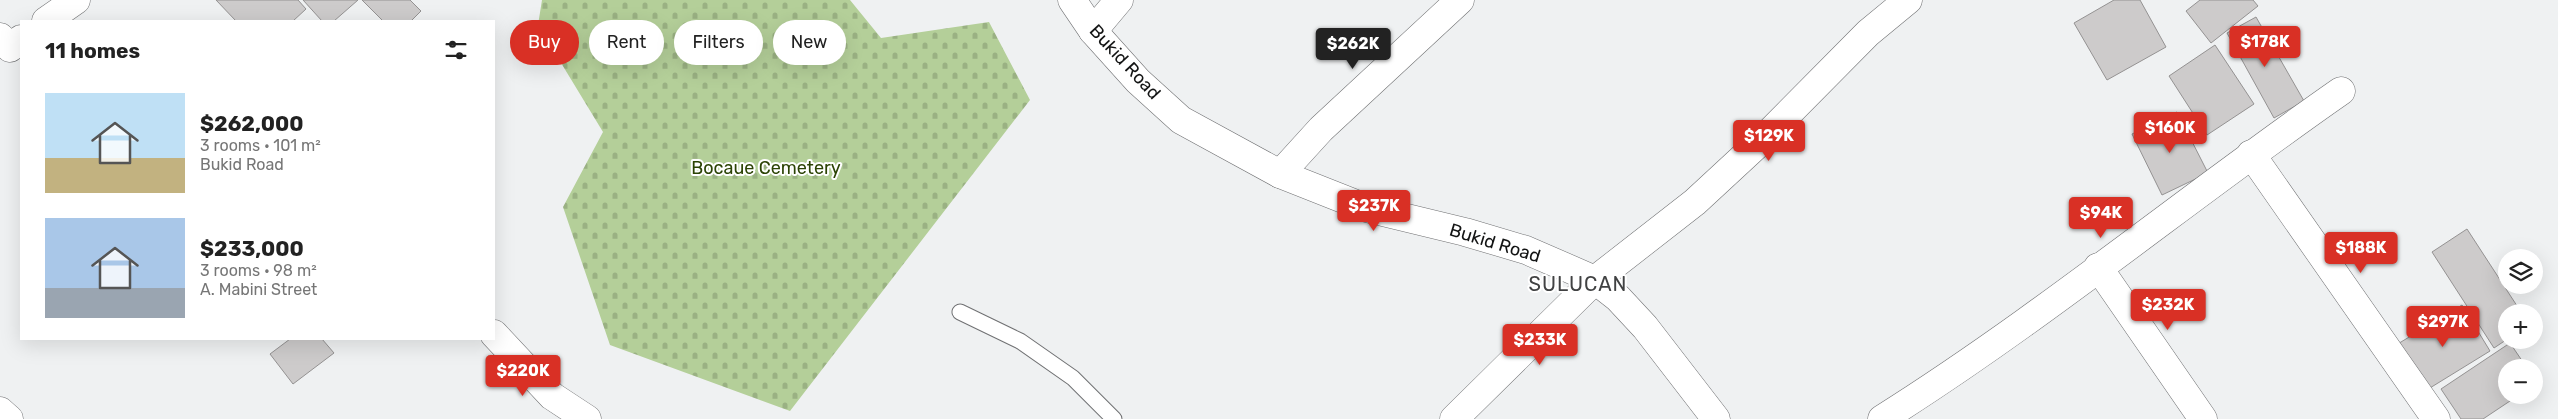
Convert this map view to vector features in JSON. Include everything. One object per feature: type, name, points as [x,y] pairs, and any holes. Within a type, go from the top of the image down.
[{"type":"street","points":[[47,20],[76,0]]},
{"type":"street","name":"Bukid Road","points":[[1072,0],[1093,31],[1138,81],[1181,120],[1280,174],[1366,208],[1465,232],[1526,250],[1595,280],[1618,298],[1645,327],[1716,419]]},
{"type":"street","points":[[1093,31],[1118,0]]},
{"type":"street","points":[[1280,174],[1321,129],[1460,0]]},
{"type":"street","points":[[1456,418],[1595,280],[1695,202],[1762,140],[1868,33],[1908,0]]},
{"type":"street","points":[[0,37],[10,48],[20,40]]},
{"type":"street","points":[[1882,419],[1955,373],[2251,154],[2341,91]]},
{"type":"street","points":[[2251,154],[2436,419]]},
{"type":"street","points":[[2098,267],[2203,419]]},
{"type":"street","points":[[495,335],[552,396],[587,419]]},
{"type":"street","points":[[0,411],[9,419]]},
{"type":"lane","points":[[960,312],[1020,341],[1066,372],[1114,419]]},
{"type":"green space","name":"Bocaue Cemetery","points":[[542,0],[850,0],[881,38],[989,22],[1030,100],[790,411],[610,345],[563,207],[603,132],[562,65],[579,65],[579,20],[539,20]]},
{"type":"building","points":[[216,0],[298,0],[306,9],[294,20],[235,20]]},
{"type":"building","points":[[303,0],[358,0],[335,20],[321,20]]},
{"type":"building","points":[[362,0],[410,0],[421,11],[412,20],[382,20]]},
{"type":"building","points":[[2114,0],[2140,0],[2166,47],[2107,80],[2074,23]]},
{"type":"building","points":[[2200,0],[2253,0],[2258,6],[2211,43],[2186,11]]},
{"type":"building","points":[[2256,17],[2304,101],[2274,118],[2227,33]]},
{"type":"building","points":[[2215,45],[2254,104],[2207,135],[2169,76]]},
{"type":"building","points":[[2177,112],[2208,173],[2162,195],[2132,134]]},
{"type":"building","points":[[2467,229],[2498,277],[2498,294],[2509,294],[2516,304],[2498,304],[2498,345],[2494,348],[2432,252]]},
{"type":"building","points":[[2462,305],[2490,351],[2425,391],[2396,345]]},
{"type":"building","points":[[289,340],[323,340],[334,353],[293,384],[270,354]]},
{"type":"building","points":[[2501,349],[2514,349],[2521,359],[2498,359],[2498,404],[2506,404],[2483,419],[2461,419],[2441,389]]},
{"type":"district","name":"SULUCAN","points":[[1578,284]]}]
